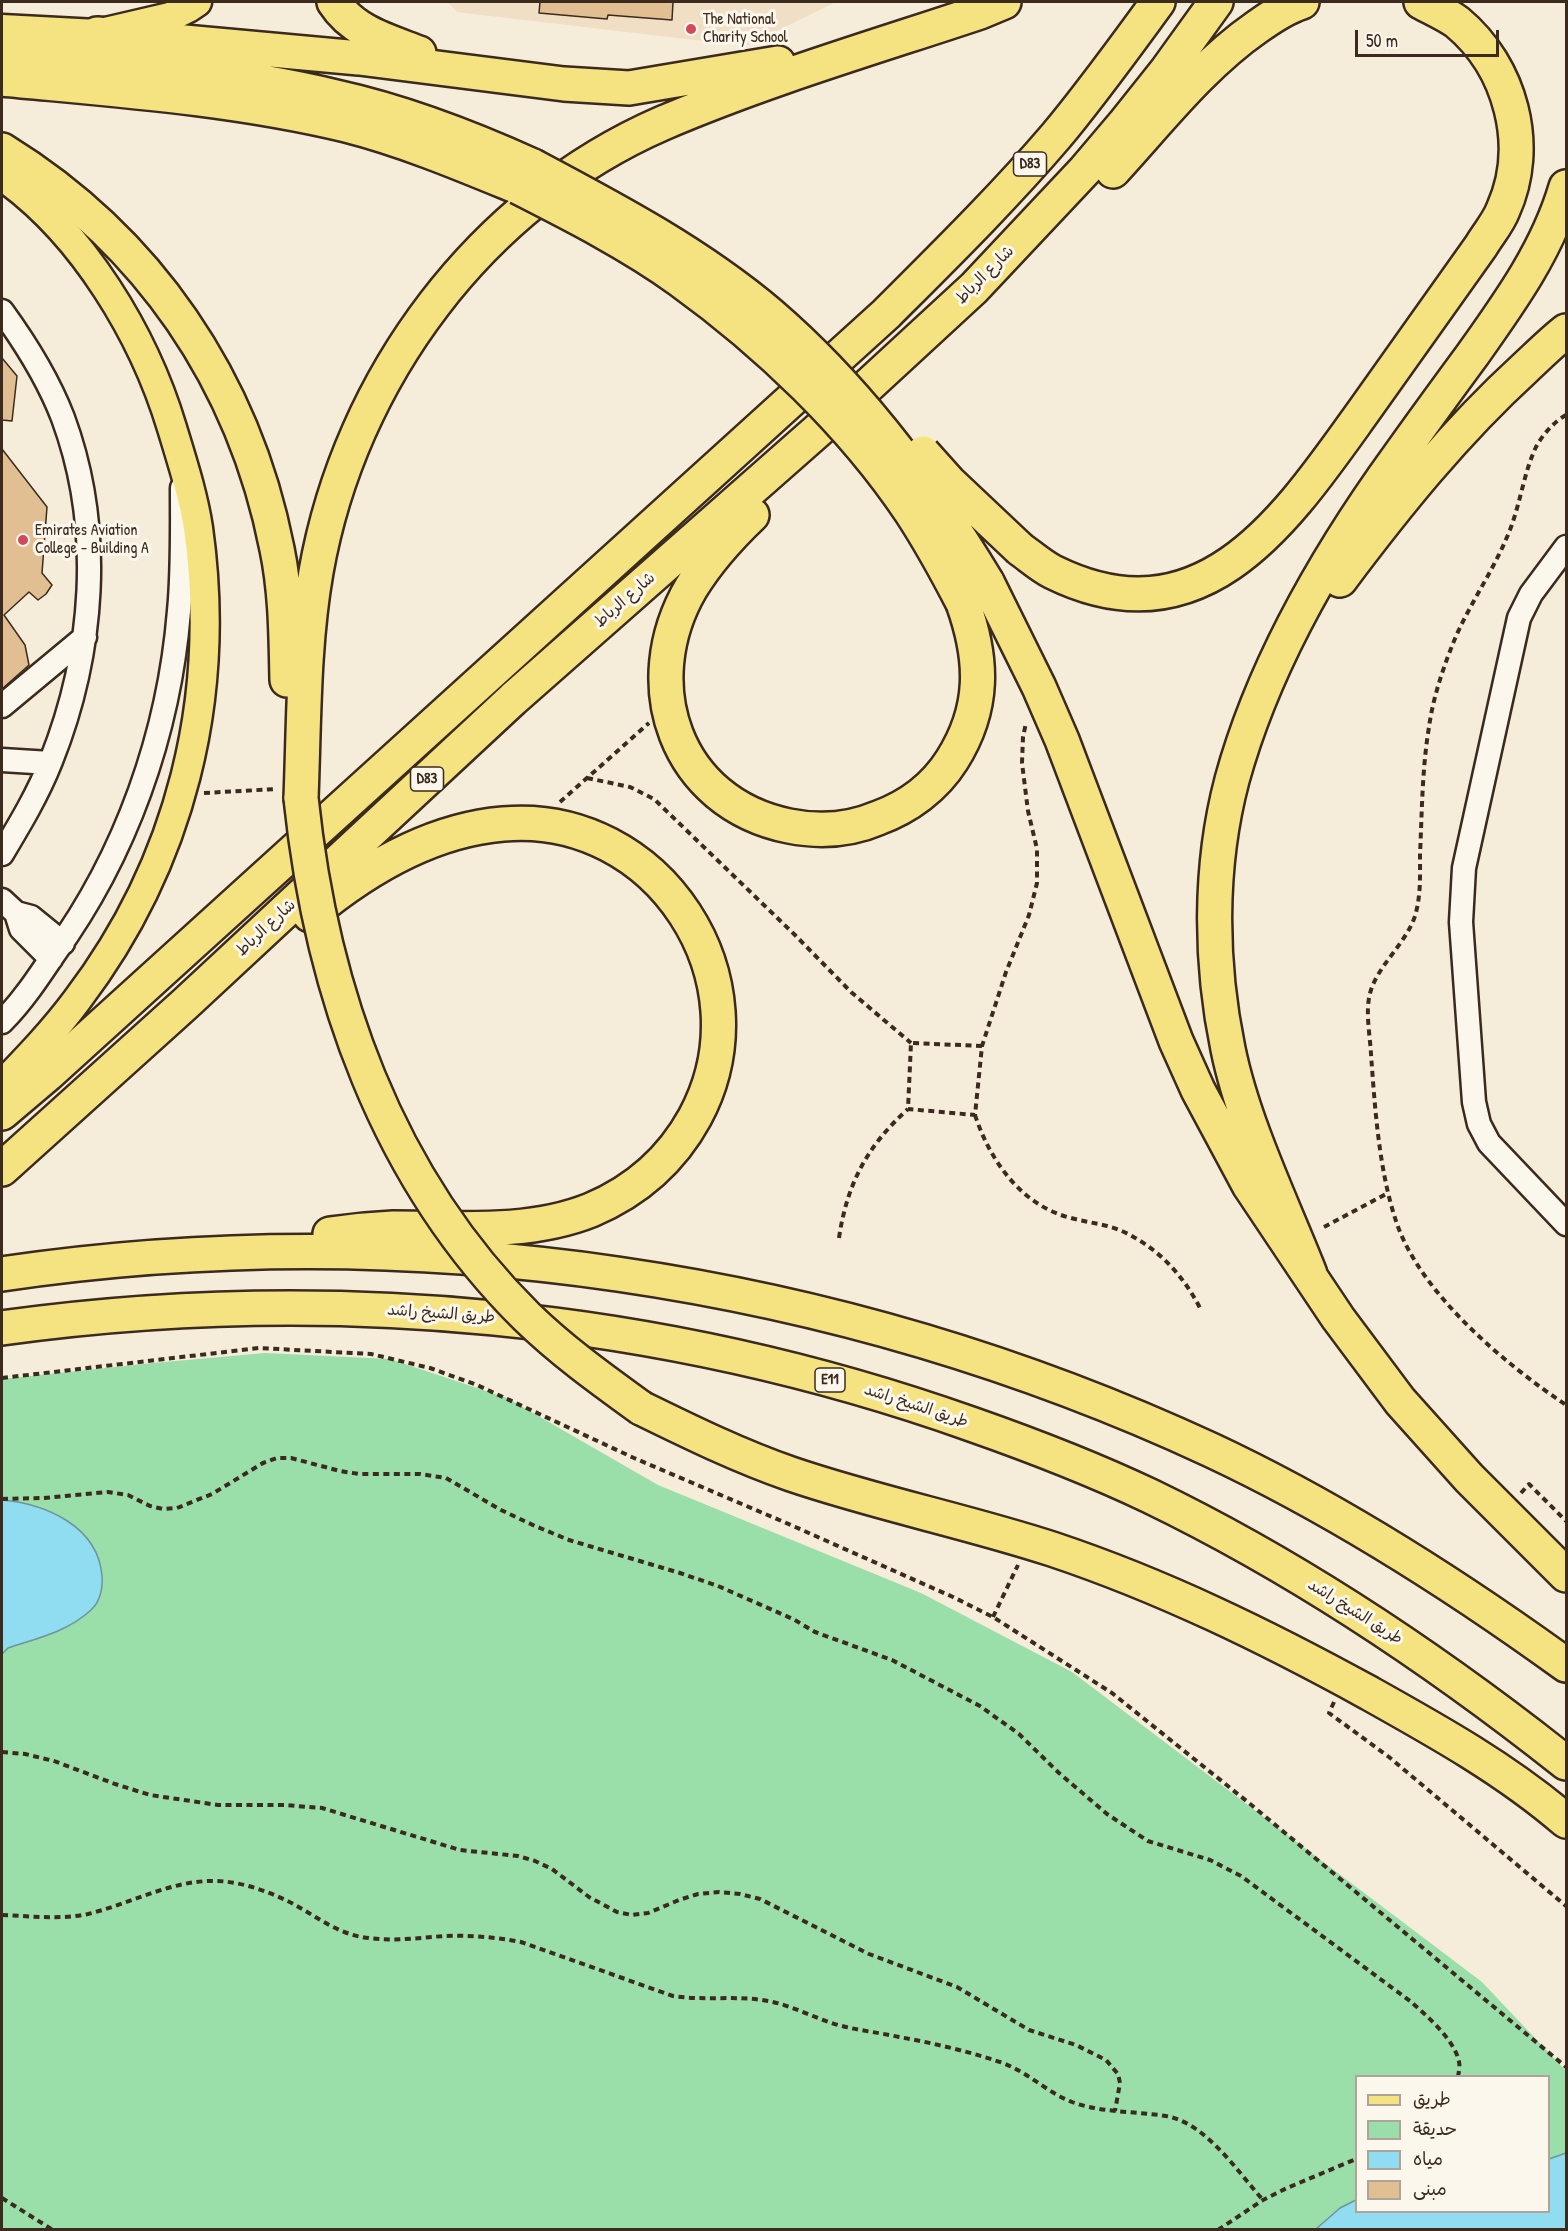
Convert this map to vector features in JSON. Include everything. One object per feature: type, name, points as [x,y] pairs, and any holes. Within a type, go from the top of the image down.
[{"type":"highway","points":[[334,2],[348,19],[362,30],[468,72]]},
{"type":"highway","points":[[291,793],[313,594],[332,501],[362,422],[391,366],[432,304],[481,249],[536,200],[597,158],[662,124],[784,78],[1004,2]]},
{"type":"highway","name":"D83","points":[[2,1113],[48,1074],[886,314],[977,223],[1056,135],[1158,2]]},
{"type":"highway","name":"شارع الرباط","points":[[2,1169],[185,1004],[513,699],[858,395],[974,288],[1118,132],[1167,70],[1216,2]]},
{"type":"highway","points":[[974,288],[1036,244],[1092,193],[1215,59],[1266,20],[1302,2]]},
{"type":"highway","points":[[803,346],[832,364],[866,391],[949,482],[1020,549],[1051,571],[1086,586],[1124,593],[1162,592],[1199,582],[1233,564],[1262,539],[1308,490],[1481,246],[1503,210],[1515,170],[1516,128],[1506,88],[1485,51],[1456,22],[1421,2]]},
{"type":"highway","points":[[97,34],[359,58],[564,84],[629,88],[738,71],[907,37]]},
{"type":"highway","points":[[2,53],[254,80],[377,107],[446,130],[525,176],[576,217],[679,279],[726,316],[816,398],[882,472],[927,538],[975,593],[1039,687],[1062,740],[1176,1041],[1198,1090],[1249,1185],[1278,1231],[1369,1360],[1407,1408],[1469,1478],[1566,1575]]},
{"type":"highway","points":[[2,79],[171,95],[290,112],[525,176],[616,210],[656,233],[770,315],[838,381],[903,457],[956,531],[975,593],[971,627],[977,651],[976,701],[970,725],[946,769],[910,803],[890,814],[847,827],[802,829],[759,818],[739,808],[720,795],[704,779],[678,742],[668,706],[665,675],[672,631],[690,590],[715,553],[831,434],[858,395]]},
{"type":"highway","points":[[2,150],[55,186],[97,221],[135,260],[170,302],[201,347],[227,395],[259,477],[278,551],[285,605],[291,793],[331,965],[366,1076],[397,1142],[434,1205],[478,1263],[527,1317],[581,1365],[641,1408],[689,1432],[789,1473],[841,1490],[1052,1549],[1214,1612],[1292,1651],[1430,1727],[1548,1805],[1566,1821]]},
{"type":"highway","points":[[1310,1274],[1246,1115],[1228,1050],[1217,984],[1215,905],[1219,849],[1231,783],[1251,718],[1303,607],[1359,512],[1520,287],[1544,243],[1566,187]]},
{"type":"highway","points":[[1279,657],[1395,506],[1454,437],[1566,331]]},
{"type":"highway","points":[[185,1004],[205,995],[240,973],[342,888],[375,868],[409,851],[472,829],[504,824],[535,824],[567,829],[596,838],[650,872],[672,895],[690,921],[704,949],[714,980],[718,1011],[718,1043],[712,1074],[702,1104],[686,1132],[667,1157],[652,1172],[618,1197],[590,1211],[525,1226],[359,1230],[324,1235],[254,1251]]},
{"type":"highway","points":[[2,1274],[63,1265],[254,1251],[452,1256],[549,1265],[645,1278],[821,1314],[902,1335],[981,1360],[1136,1418],[1212,1451],[1287,1489],[1431,1572],[1566,1665]]},
{"type":"highway","name":"طريق الشيخ راشد","points":[[2,1328],[149,1311],[241,1307],[334,1307],[426,1311],[610,1332],[723,1354],[854,1386],[930,1409],[1077,1464],[1149,1496],[1219,1532],[1307,1581],[1414,1649],[1501,1711],[1566,1763]]},
{"type":"main road","points":[[2,29],[97,34],[170,17],[197,2]]},
{"type":"main road","points":[[2,176],[50,218],[96,272],[134,332],[163,398],[182,460],[198,526],[205,593],[205,660],[197,728],[182,793],[158,859],[139,901],[110,952],[77,1000],[40,1045],[2,1085]]},
{"type":"lane","points":[[2,311],[44,376],[63,418],[76,462],[84,505],[88,549],[86,638],[68,712],[50,763],[31,804],[2,854]]},
{"type":"lane","points":[[2,1022],[17,1006],[57,951],[96,891],[127,825],[157,735],[169,685],[179,612],[182,460]]},
{"type":"lane","points":[[1566,547],[1531,594],[1519,618],[1472,830],[1461,895],[1474,1102],[1479,1124],[1489,1143],[1503,1160],[1566,1224]]},
{"type":"lane","points":[[2,706],[86,638]]},
{"type":"lane","points":[[2,760],[50,763]]},
{"type":"lane","points":[[6,914],[31,917],[57,951]]},
{"type":"path","points":[[1039,687],[1023,736],[1022,763],[1026,800],[1037,849],[1037,883],[1029,915],[1003,982],[982,1046],[975,1115],[990,1152],[1000,1168],[1026,1194],[1039,1204],[1069,1218],[1104,1225],[1138,1239],[1180,1276],[1200,1308]]},
{"type":"path","points":[[535,824],[668,706]]},
{"type":"path","points":[[587,777],[630,787],[654,800],[851,992],[911,1043],[982,1046]]},
{"type":"path","points":[[220,792],[291,793]]},
{"type":"path","points":[[839,1238],[848,1197],[856,1176],[878,1140],[908,1109],[911,1043]]},
{"type":"path","points":[[908,1109],[975,1115]]},
{"type":"path","points":[[1324,1227],[1388,1193]]},
{"type":"path","points":[[2,1378],[259,1348],[371,1354],[420,1365],[477,1385],[634,1458],[953,1597],[993,1617],[1112,1693],[1249,1803],[1566,2067]]},
{"type":"path","points":[[2,1499],[108,1492],[128,1496],[150,1506],[164,1509],[177,1508],[212,1494],[263,1463],[277,1458],[291,1458],[359,1474],[420,1474],[446,1478],[501,1510],[535,1526],[569,1540],[718,1586],[815,1632],[892,1660],[980,1706],[1018,1734],[1107,1814],[1148,1841],[1210,1860],[1241,1876],[1410,2001],[1428,2016],[1452,2046],[1459,2062],[1458,2075]]},
{"type":"path","points":[[1521,1494],[1530,1484],[1566,1521]]},
{"type":"path","points":[[993,1617],[1018,1565]]},
{"type":"path","points":[[1334,1702],[1329,1713],[1389,1757],[1566,1906]]},
{"type":"path","points":[[2,1752],[25,1754],[54,1761],[150,1795],[218,1805],[284,1805],[322,1808],[460,1850],[518,1856],[552,1869],[589,1897],[617,1912],[633,1915],[648,1913],[688,1897],[719,1892],[760,1899],[878,1958],[957,1987],[1029,2030],[1076,2045],[1106,2060],[1118,2074],[1120,2083],[1115,2111]]},
{"type":"path","points":[[2,1915],[62,1918],[193,1882],[218,1881],[269,1894],[296,1905],[340,1930],[361,1937],[384,1940],[445,1936],[496,1937],[521,1941],[673,1996],[692,1999],[749,1998],[777,2003],[845,2027],[928,2043],[1002,2063],[1023,2072],[1069,2101],[1099,2110],[1168,2116],[1193,2127],[1214,2144],[1263,2200]]},
{"type":"path","points":[[1218,2229],[1263,2200],[1312,2176],[1355,2159]]},
{"type":"path","points":[[2,2198],[53,2229]]},
{"type":"shaded area","name":"The National Charity School","points":[[448,2],[836,2],[746,46],[457,12]]},
{"type":"green space","points":[[265,1353],[390,1359],[507,1398],[658,1485],[921,1593],[1072,1672],[1482,1982],[1566,2071],[1566,2153],[1550,2159],[1550,2075],[1355,2075],[1355,2200],[1340,2208],[1316,2229],[2,2229],[2,1379]]},
{"type":"water","points":[[2,1500],[19,1502],[52,1513],[80,1531],[91,1544],[98,1559],[102,1581],[97,1603],[82,1618],[52,1634],[8,1648],[2,1654]]},
{"type":"water","points":[[1566,2153],[1566,2229],[1316,2229],[1340,2208],[1355,2200],[1355,2213],[1550,2213],[1550,2159]]},
{"type":"building","points":[[540,2],[673,2],[672,20],[608,15],[607,19],[539,13]]},
{"type":"building","points":[[2,358],[17,376],[12,421],[2,420]]},
{"type":"building","name":"Emirates Aviation College - Building A","points":[[2,449],[47,507],[42,573],[52,585],[38,600],[29,592],[4,615],[25,645],[29,665],[2,689]]},
{"type":"place","name":"The National Charity School","points":[[691,29]]},
{"type":"place","name":"Emirates Aviation College - Building A","points":[[23,540]]}]
